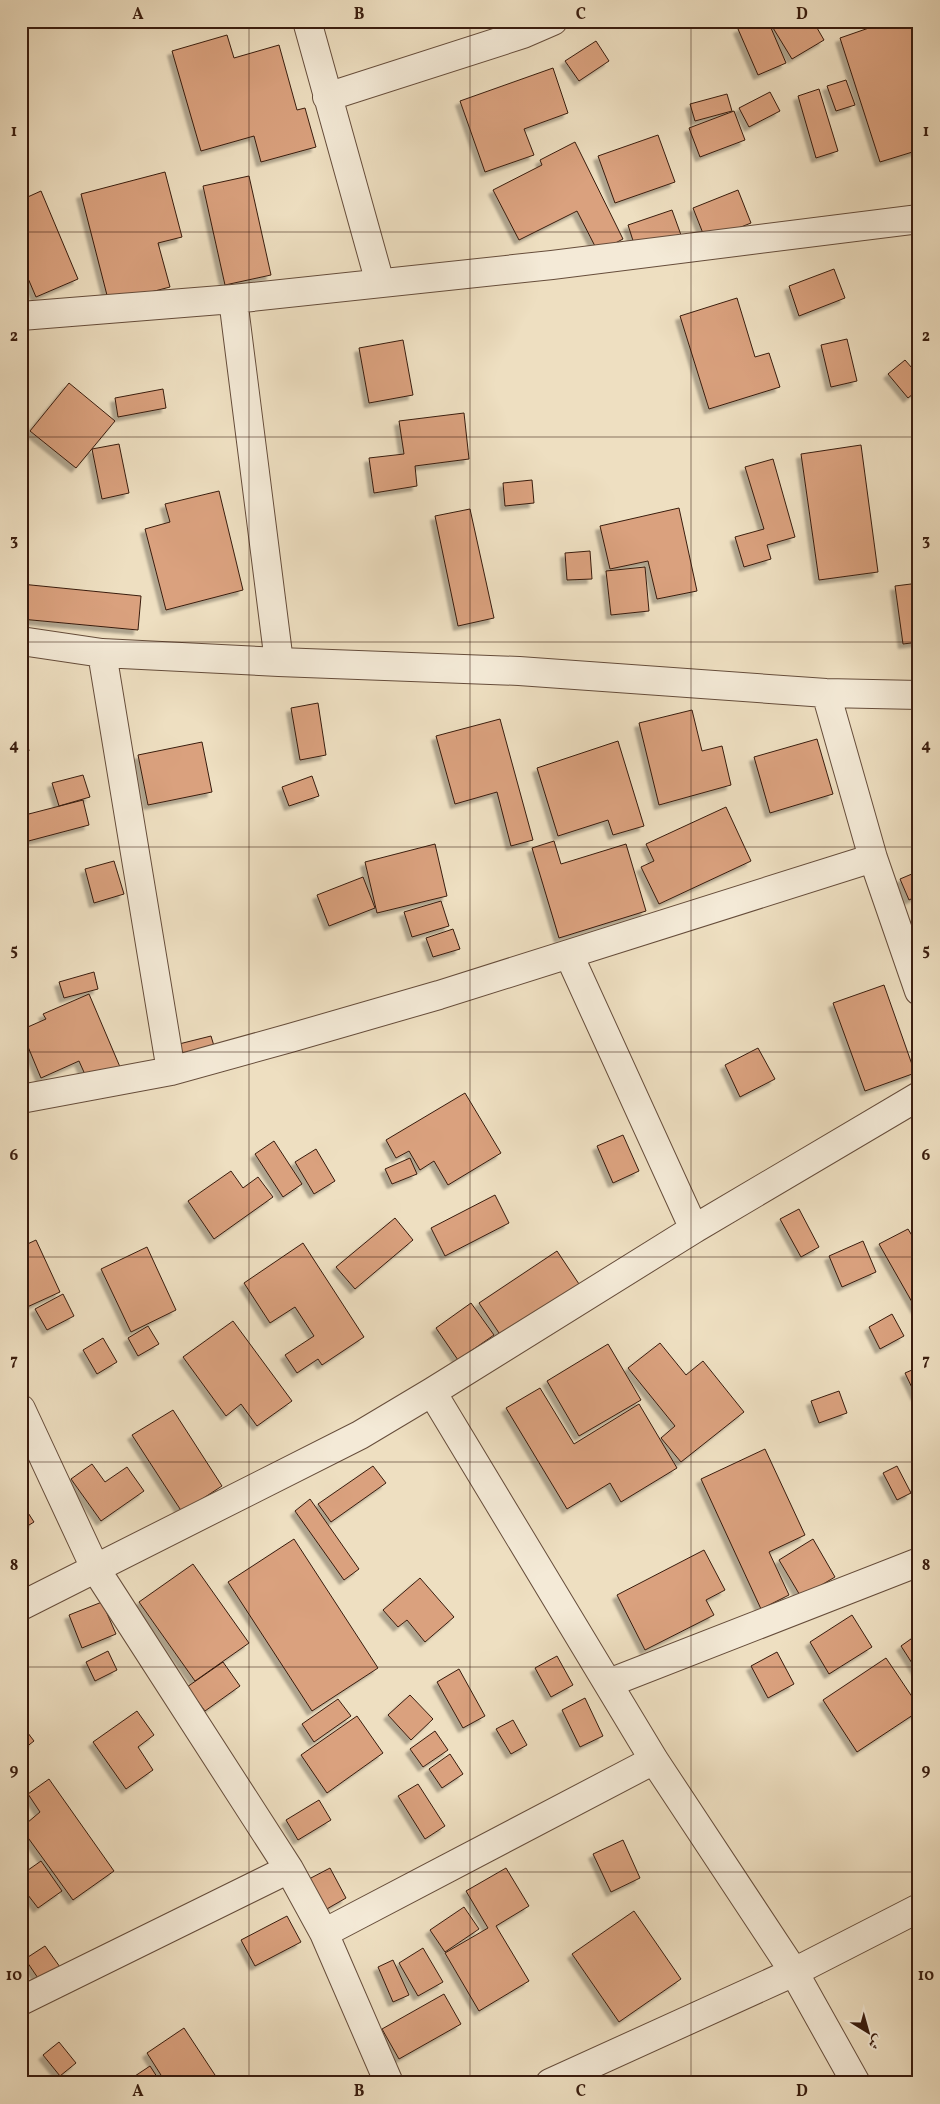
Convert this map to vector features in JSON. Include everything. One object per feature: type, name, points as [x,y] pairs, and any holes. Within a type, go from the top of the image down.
[{"type":"street","points":[[307,21],[380,283]]},
{"type":"street","points":[[327,97],[523,34],[552,21]]},
{"type":"street","points":[[21,316],[232,298],[552,265],[919,219]]},
{"type":"street","points":[[232,298],[279,662]]},
{"type":"street","points":[[21,641],[102,653],[519,671],[826,693],[919,695]]},
{"type":"street","points":[[102,653],[171,1071]]},
{"type":"street","points":[[826,693],[873,858],[919,990]]},
{"type":"street","points":[[21,1099],[171,1071],[439,995],[873,858]]},
{"type":"street","points":[[569,955],[694,1229]]},
{"type":"street","points":[[21,1606],[360,1435],[694,1229],[919,1096]]},
{"type":"street","points":[[432,1392],[654,1760],[794,1972],[856,2083]]},
{"type":"street","points":[[21,1409],[95,1568],[289,1869],[324,1933],[389,2083]]},
{"type":"street","points":[[609,1684],[919,1562]]},
{"type":"street","points":[[324,1933],[654,1760]]},
{"type":"street","points":[[21,2001],[289,1869]]},
{"type":"street","points":[[550,2083],[794,1972],[919,1908]]},
{"type":"building","points":[[757,21],[768,21],[786,63],[758,75],[738,29]]},
{"type":"building","points":[[773,21],[813,21],[824,40],[792,59],[770,23]]},
{"type":"building","points":[[889,21],[919,21],[919,150],[880,162],[840,38]]},
{"type":"building","points":[[227,35],[234,58],[279,45],[297,110],[305,108],[316,147],[261,162],[254,136],[201,151],[172,51]]},
{"type":"building","points":[[596,41],[609,61],[579,81],[565,61]]},
{"type":"building","points":[[553,68],[568,113],[524,129],[534,155],[485,172],[460,101]]},
{"type":"building","points":[[846,80],[855,105],[836,111],[827,86]]},
{"type":"building","points":[[819,89],[838,151],[816,158],[798,96]]},
{"type":"building","points":[[770,92],[780,111],[749,127],[739,108]]},
{"type":"building","points":[[727,94],[732,111],[695,121],[690,104]]},
{"type":"building","points":[[734,111],[745,140],[700,157],[689,128]]},
{"type":"building","points":[[658,135],[675,182],[615,203],[598,156]]},
{"type":"building","points":[[575,142],[623,239],[598,252],[577,211],[519,240],[493,190],[542,165],[540,160]]},
{"type":"building","points":[[165,172],[182,237],[158,243],[170,287],[109,303],[81,194]]},
{"type":"building","points":[[249,176],[271,275],[225,285],[203,186]]},
{"type":"building","points":[[738,190],[751,223],[706,241],[693,208]]},
{"type":"building","points":[[41,191],[78,279],[36,297],[21,262],[21,200]]},
{"type":"building","points":[[672,210],[681,235],[636,250],[628,225]]},
{"type":"building","points":[[834,269],[845,298],[799,316],[789,286]]},
{"type":"building","points":[[737,298],[755,357],[769,353],[780,387],[709,409],[680,316]]},
{"type":"building","points":[[847,339],[857,381],[831,387],[821,345]]},
{"type":"building","points":[[403,340],[413,395],[369,403],[359,348]]},
{"type":"building","points":[[905,360],[919,376],[919,389],[908,398],[888,374]]},
{"type":"building","points":[[69,383],[115,421],[76,468],[30,431]]},
{"type":"building","points":[[163,389],[166,408],[118,417],[115,398]]},
{"type":"building","points":[[464,413],[469,459],[415,466],[417,486],[374,493],[369,458],[404,454],[399,421]]},
{"type":"building","points":[[119,444],[129,493],[102,499],[92,449]]},
{"type":"building","points":[[861,445],[878,572],[819,580],[801,454]]},
{"type":"building","points":[[773,459],[795,537],[767,545],[771,559],[744,567],[735,537],[764,529],[745,467]]},
{"type":"building","points":[[532,480],[534,503],[505,506],[503,483]]},
{"type":"building","points":[[219,491],[243,590],[166,610],[145,529],[170,522],[165,504]]},
{"type":"building","points":[[679,508],[697,591],[657,599],[648,561],[610,569],[600,526]]},
{"type":"building","points":[[470,509],[494,618],[458,626],[435,516]]},
{"type":"building","points":[[590,551],[592,579],[567,580],[565,553]]},
{"type":"building","points":[[645,567],[649,611],[611,615],[606,571]]},
{"type":"building","points":[[919,583],[919,642],[903,644],[895,586]]},
{"type":"building","points":[[21,584],[141,596],[138,630],[21,619]]},
{"type":"building","points":[[318,703],[326,755],[300,760],[291,708]]},
{"type":"building","points":[[692,710],[702,751],[722,746],[731,785],[659,805],[639,723]]},
{"type":"building","points":[[21,715],[29,751],[21,753]]},
{"type":"building","points":[[500,719],[533,840],[511,846],[497,792],[455,804],[436,736]]},
{"type":"building","points":[[817,739],[833,794],[770,813],[754,757]]},
{"type":"building","points":[[618,741],[644,826],[613,835],[608,820],[558,836],[537,768]]},
{"type":"building","points":[[202,742],[212,792],[148,805],[138,755]]},
{"type":"building","points":[[83,775],[90,797],[59,806],[52,783]]},
{"type":"building","points":[[312,776],[319,796],[289,806],[282,787]]},
{"type":"building","points":[[83,800],[89,825],[21,843],[21,816]]},
{"type":"building","points":[[726,807],[751,861],[659,904],[641,867],[654,861],[646,844]]},
{"type":"building","points":[[554,841],[561,864],[626,844],[646,911],[559,938],[532,848]]},
{"type":"building","points":[[435,844],[447,896],[377,913],[365,862]]},
{"type":"building","points":[[114,861],[124,894],[94,903],[85,869]]},
{"type":"building","points":[[919,871],[919,895],[909,900],[900,879]]},
{"type":"building","points":[[363,877],[375,908],[329,926],[317,895]]},
{"type":"building","points":[[441,901],[449,926],[412,937],[404,912]]},
{"type":"building","points":[[453,929],[460,949],[433,957],[426,938]]},
{"type":"building","points":[[94,972],[98,989],[64,998],[59,982]]},
{"type":"building","points":[[884,985],[915,1073],[865,1091],[833,1003]]},
{"type":"building","points":[[89,994],[123,1074],[91,1088],[79,1061],[41,1078],[21,1030],[46,1019],[43,1014]]},
{"type":"building","points":[[211,1036],[217,1056],[184,1065],[179,1044]]},
{"type":"building","points":[[758,1048],[775,1079],[740,1097],[725,1065]]},
{"type":"building","points":[[465,1093],[501,1153],[448,1185],[434,1161],[420,1170],[409,1151],[396,1158],[386,1140]]},
{"type":"building","points":[[623,1135],[639,1171],[613,1183],[597,1146]]},
{"type":"building","points":[[274,1141],[302,1184],[283,1197],[255,1154]]},
{"type":"building","points":[[316,1149],[335,1181],[314,1194],[295,1162]]},
{"type":"building","points":[[410,1158],[417,1174],[392,1184],[385,1169]]},
{"type":"building","points":[[231,1171],[243,1188],[258,1177],[273,1197],[214,1239],[188,1201]]},
{"type":"building","points":[[495,1195],[509,1223],[445,1256],[431,1228]]},
{"type":"building","points":[[799,1209],[819,1247],[801,1257],[780,1219]]},
{"type":"building","points":[[395,1218],[413,1240],[355,1289],[336,1267]]},
{"type":"building","points":[[908,1229],[919,1247],[919,1307],[916,1309],[879,1244]]},
{"type":"building","points":[[36,1240],[60,1292],[25,1308],[21,1300],[21,1247]]},
{"type":"building","points":[[863,1241],[876,1272],[842,1287],[829,1256]]},
{"type":"building","points":[[303,1243],[364,1337],[322,1365],[318,1359],[297,1373],[285,1355],[314,1336],[295,1307],[270,1323],[244,1283]]},
{"type":"building","points":[[147,1247],[176,1310],[131,1332],[101,1269]]},
{"type":"building","points":[[557,1251],[583,1290],[505,1342],[479,1303]]},
{"type":"building","points":[[63,1294],[74,1316],[47,1330],[35,1309]]},
{"type":"building","points":[[471,1303],[494,1335],[458,1360],[436,1328]]},
{"type":"building","points":[[892,1314],[904,1336],[880,1349],[869,1327]]},
{"type":"building","points":[[233,1321],[292,1401],[257,1426],[241,1404],[226,1416],[183,1357]]},
{"type":"building","points":[[148,1326],[159,1344],[138,1356],[128,1338]]},
{"type":"building","points":[[103,1338],[117,1362],[97,1374],[83,1350]]},
{"type":"building","points":[[660,1343],[686,1375],[703,1361],[744,1412],[681,1462],[661,1438],[675,1426],[628,1368]]},
{"type":"building","points":[[608,1344],[641,1400],[579,1436],[547,1381]]},
{"type":"building","points":[[919,1367],[919,1395],[916,1396],[905,1373]]},
{"type":"building","points":[[540,1388],[574,1444],[639,1404],[677,1468],[621,1502],[610,1483],[567,1509],[506,1408]]},
{"type":"building","points":[[839,1391],[847,1413],[819,1423],[811,1401]]},
{"type":"building","points":[[173,1410],[222,1486],[182,1512],[132,1435]]},
{"type":"building","points":[[765,1449],[805,1535],[769,1552],[789,1595],[761,1609],[701,1479]]},
{"type":"building","points":[[92,1464],[105,1482],[127,1467],[144,1491],[101,1521],[71,1479]]},
{"type":"building","points":[[373,1466],[386,1483],[331,1522],[318,1504]]},
{"type":"building","points":[[897,1466],[911,1493],[897,1500],[883,1473]]},
{"type":"building","points":[[310,1499],[359,1569],[344,1580],[295,1511]]},
{"type":"building","points":[[21,1502],[34,1522],[21,1530]]},
{"type":"building","points":[[294,1539],[378,1668],[312,1711],[228,1582]]},
{"type":"building","points":[[813,1539],[835,1577],[801,1597],[779,1560]]},
{"type":"building","points":[[21,1542],[27,1552],[21,1556]]},
{"type":"building","points":[[704,1550],[725,1590],[706,1600],[714,1615],[645,1650],[617,1595]]},
{"type":"building","points":[[193,1564],[249,1643],[195,1681],[139,1602]]},
{"type":"building","points":[[420,1578],[454,1617],[425,1642],[407,1620],[398,1627],[383,1610]]},
{"type":"building","points":[[102,1602],[116,1634],[82,1648],[69,1615]]},
{"type":"building","points":[[852,1615],[872,1647],[829,1674],[810,1642]]},
{"type":"building","points":[[918,1634],[919,1636],[919,1674],[901,1646]]},
{"type":"building","points":[[108,1651],[117,1670],[95,1681],[86,1662]]},
{"type":"building","points":[[777,1652],[794,1684],[768,1698],[751,1666]]},
{"type":"building","points":[[557,1656],[573,1685],[551,1697],[535,1668]]},
{"type":"building","points":[[886,1658],[919,1707],[919,1711],[857,1752],[823,1700]]},
{"type":"building","points":[[223,1662],[240,1686],[205,1711],[187,1687]]},
{"type":"building","points":[[459,1669],[485,1716],[463,1728],[437,1682]]},
{"type":"building","points":[[410,1695],[433,1719],[411,1740],[388,1715]]},
{"type":"building","points":[[585,1698],[603,1736],[580,1747],[562,1710]]},
{"type":"building","points":[[338,1699],[351,1716],[314,1742],[302,1724]]},
{"type":"building","points":[[137,1711],[154,1735],[138,1747],[153,1770],[126,1789],[93,1742]]},
{"type":"building","points":[[357,1716],[383,1753],[327,1793],[301,1755]]},
{"type":"building","points":[[513,1720],[527,1745],[511,1754],[496,1729]]},
{"type":"building","points":[[21,1724],[34,1741],[21,1751]]},
{"type":"building","points":[[435,1731],[448,1750],[423,1767],[410,1749]]},
{"type":"building","points":[[450,1754],[463,1774],[442,1788],[429,1769]]},
{"type":"building","points":[[49,1779],[114,1871],[73,1900],[21,1828],[40,1812],[28,1794]]},
{"type":"building","points":[[418,1784],[445,1826],[425,1839],[398,1796]]},
{"type":"building","points":[[319,1800],[331,1820],[298,1840],[286,1820]]},
{"type":"building","points":[[623,1840],[640,1878],[611,1892],[593,1854]]},
{"type":"building","points":[[41,1861],[62,1891],[38,1908],[21,1886],[21,1875]]},
{"type":"building","points":[[330,1868],[346,1898],[325,1910],[309,1879]]},
{"type":"building","points":[[506,1868],[529,1906],[496,1926],[529,1981],[479,2011],[445,1953],[488,1928],[466,1891]]},
{"type":"building","points":[[464,1907],[479,1929],[445,1952],[430,1930]]},
{"type":"building","points":[[634,1911],[681,1979],[619,2022],[572,1954]]},
{"type":"building","points":[[287,1916],[301,1942],[255,1966],[241,1940]]},
{"type":"building","points":[[45,1946],[60,1967],[40,1981],[25,1959]]},
{"type":"building","points":[[423,1948],[443,1982],[418,1996],[399,1963]]},
{"type":"building","points":[[393,1960],[409,1995],[393,2002],[378,1967]]},
{"type":"building","points":[[444,1994],[461,2024],[399,2059],[382,2029]]},
{"type":"building","points":[[184,2028],[215,2075],[204,2083],[166,2083],[147,2053]]},
{"type":"building","points":[[59,2042],[76,2063],[60,2076],[43,2055]]},
{"type":"building","points":[[150,2066],[161,2083],[135,2083],[132,2078]]}]
